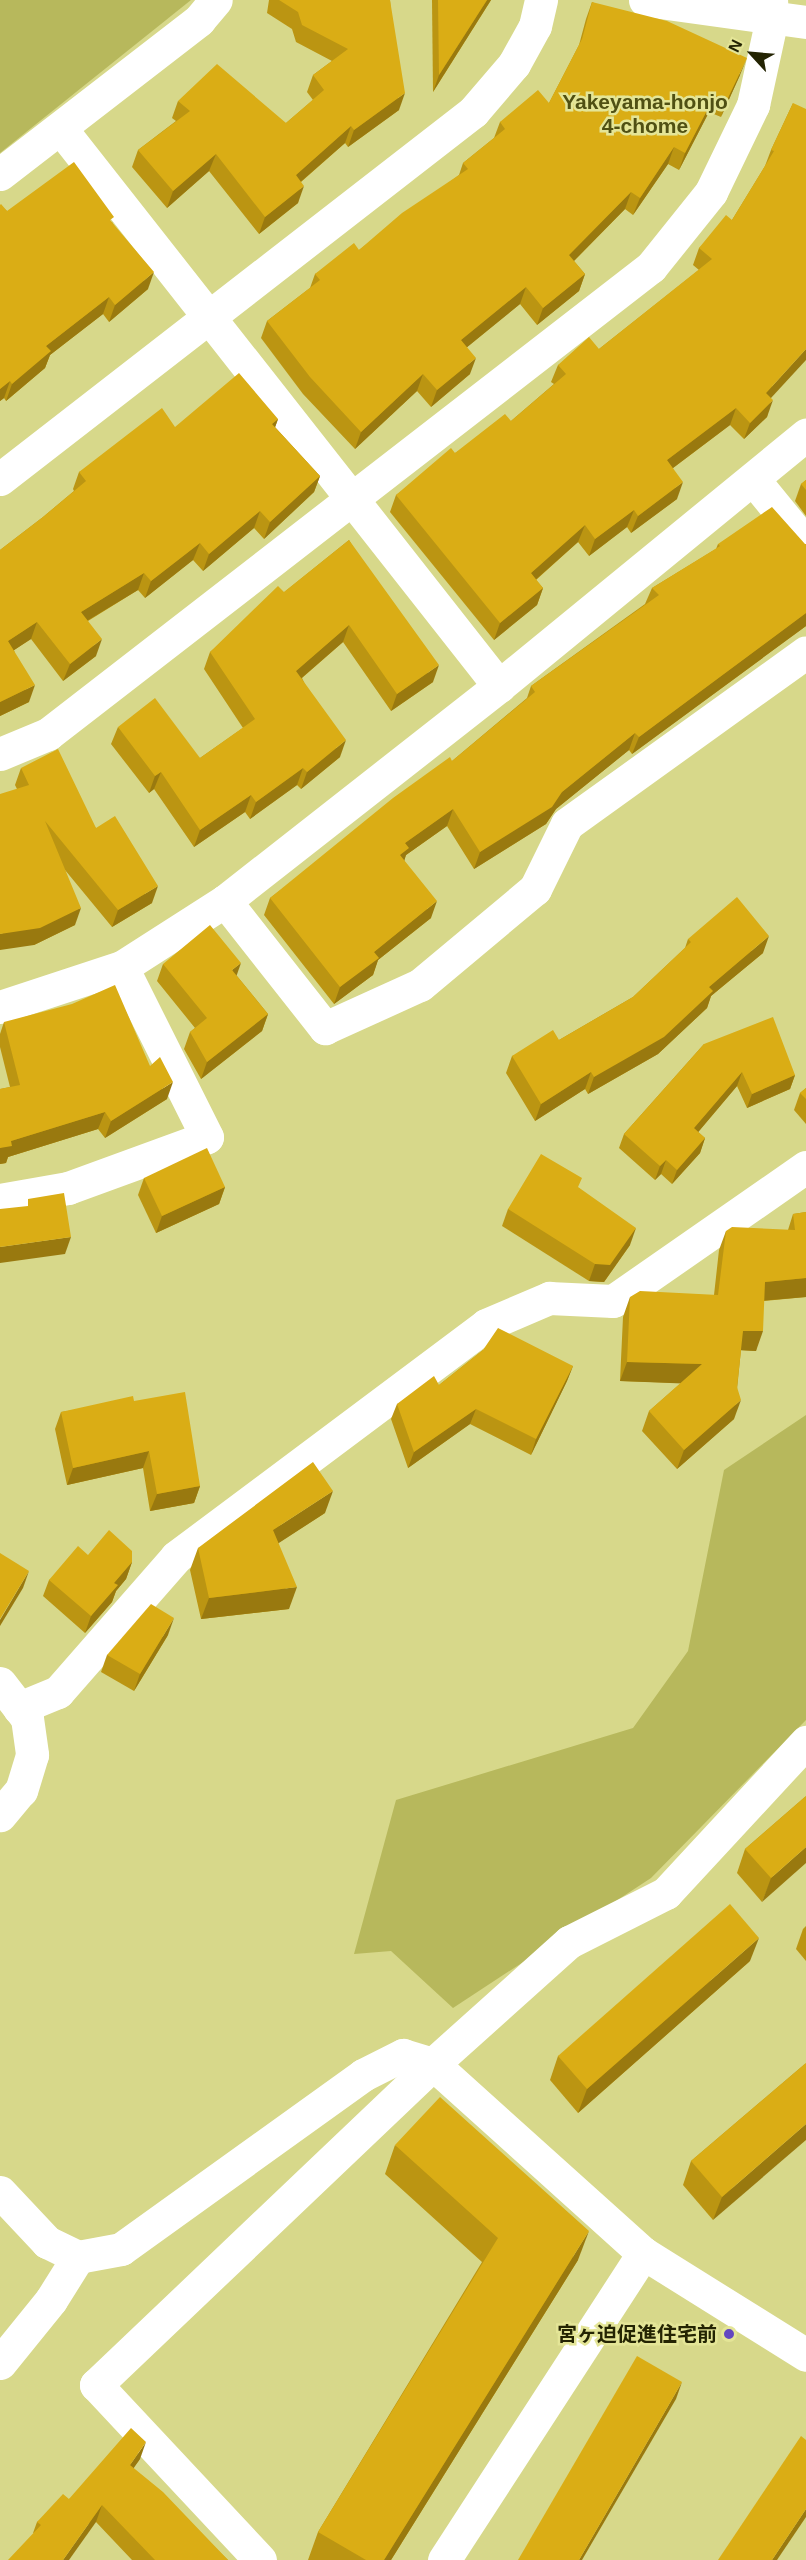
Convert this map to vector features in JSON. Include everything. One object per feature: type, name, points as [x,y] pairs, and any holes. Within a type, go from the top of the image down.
[{"type":"street","points":[[0,174],[199,20],[216,0]]},
{"type":"street","points":[[0,479],[212,317],[473,112],[514,64],[535,26],[541,0]]},
{"type":"street","points":[[645,0],[771,9],[806,22]]},
{"type":"street","points":[[0,754],[48,734],[351,502],[651,267],[711,192],[748,114],[771,9]]},
{"type":"street","points":[[61,129],[212,317],[351,502],[499,686]]},
{"type":"street","points":[[0,1007],[122,967],[225,902],[499,686],[806,435]]},
{"type":"street","points":[[753,479],[806,544]]},
{"type":"street","points":[[225,902],[325,1028],[420,985],[535,889],[567,824],[806,652]]},
{"type":"street","points":[[0,1200],[68,1188],[207,1137],[122,967]]},
{"type":"street","points":[[9,1695],[58,1692],[176,1557],[486,1325],[549,1298],[613,1301],[806,1167]]},
{"type":"street","points":[[0,1815],[21,1791],[32,1755],[27,1718],[9,1695]]},
{"type":"street","points":[[260,2560],[96,2385],[433,2064],[569,1942],[666,1893],[806,1742]]},
{"type":"street","points":[[0,2192],[47,2242],[78,2257],[121,2249],[363,2075],[403,2055],[433,2064],[643,2253],[806,2355]]},
{"type":"street","points":[[444,2560],[643,2253]]},
{"type":"street","points":[[0,2364],[51,2300],[78,2257]]},
{"type":"shaded area","points":[[0,0],[191,0],[0,153]]},
{"type":"shaded area","points":[[806,1415],[806,1720],[651,1878],[453,2008],[391,1951],[354,1954],[396,1800],[633,1728],[688,1651],[724,1470]]},
{"type":"building","points":[[279,0],[390,0],[405,93],[354,130],[351,126],[296,175],[304,186],[265,217],[216,154],[173,191],[138,150],[190,111],[178,101],[217,64],[286,123],[324,90],[313,75],[348,49],[302,25],[298,12]]},
{"type":"building","points":[[438,0],[487,0],[439,75]]},
{"type":"building","points":[[592,2],[667,21],[747,58],[727,100],[715,95],[685,153],[674,147],[640,198],[631,192],[569,255],[585,274],[543,308],[526,287],[461,340],[476,358],[437,390],[423,374],[361,432],[310,377],[267,321],[320,280],[315,274],[354,243],[359,250],[402,213],[468,169],[463,163],[505,129],[500,122],[538,90],[549,103],[582,39]]},
{"type":"building","points":[[793,103],[806,109],[806,349],[766,393],[773,400],[750,423],[736,408],[667,460],[683,482],[638,516],[634,510],[595,539],[585,525],[531,573],[543,588],[500,623],[396,495],[451,448],[455,453],[505,414],[511,421],[566,374],[558,365],[589,337],[599,349],[712,259],[699,248],[726,215],[732,220],[774,151],[771,150]]},
{"type":"building","points":[[74,162],[114,217],[110,220],[154,272],[115,305],[109,297],[46,346],[51,351],[12,384],[10,381],[0,389],[0,205],[7,211]]},
{"type":"building","points":[[239,373],[278,419],[272,424],[320,476],[270,522],[260,511],[209,554],[200,543],[151,581],[144,573],[81,612],[102,639],[70,664],[37,622],[8,641],[35,685],[0,702],[0,550],[86,481],[79,472],[162,408],[175,427]]},
{"type":"building","points":[[806,480],[806,490],[801,484]]},
{"type":"building","points":[[772,507],[806,544],[806,613],[639,737],[635,733],[562,792],[552,807],[480,852],[453,809],[405,843],[409,848],[400,855],[437,901],[374,952],[379,958],[340,987],[270,898],[393,798],[450,757],[452,761],[535,692],[531,686],[659,595],[652,588],[720,546],[718,544]]},
{"type":"building","points":[[349,540],[439,665],[397,694],[349,625],[296,671],[346,740],[307,772],[303,768],[256,802],[251,795],[200,830],[161,772],[155,776],[118,727],[155,698],[200,758],[255,719],[210,652],[278,586],[284,592]]},
{"type":"building","points":[[58,749],[96,828],[115,816],[158,886],[118,910],[45,821],[81,908],[40,928],[0,934],[0,794],[29,785],[21,768]]},
{"type":"building","points":[[737,897],[769,936],[709,987],[713,991],[664,1037],[594,1077],[591,1072],[541,1104],[512,1056],[553,1030],[559,1040],[633,997],[691,942],[688,939]]},
{"type":"building","points":[[210,925],[241,963],[232,970],[268,1014],[207,1062],[190,1032],[207,1018],[163,964]]},
{"type":"building","points":[[115,985],[150,1066],[160,1057],[173,1082],[111,1121],[105,1112],[11,1141],[12,1146],[0,1148],[0,1089],[20,1085],[4,1022],[72,1004]]},
{"type":"building","points":[[773,1017],[795,1075],[752,1094],[742,1072],[694,1128],[705,1138],[677,1170],[666,1160],[660,1166],[624,1134],[704,1044]]},
{"type":"building","points":[[806,1088],[806,1099],[800,1093]]},
{"type":"building","points":[[207,1148],[225,1187],[162,1216],[144,1178]]},
{"type":"building","points":[[541,1154],[582,1178],[578,1187],[636,1228],[610,1265],[595,1264],[508,1209]]},
{"type":"building","points":[[64,1193],[71,1237],[0,1247],[0,1209],[28,1206],[28,1199]]},
{"type":"building","points":[[806,1212],[806,1278],[765,1282],[763,1331],[743,1331],[737,1387],[741,1400],[684,1450],[649,1411],[702,1364],[627,1362],[630,1297],[640,1291],[718,1295],[726,1231],[732,1227],[795,1230],[793,1214]]},
{"type":"building","points":[[498,1328],[573,1366],[536,1439],[476,1409],[414,1452],[397,1404],[434,1376],[439,1385],[483,1350]]},
{"type":"building","points":[[185,1392],[200,1486],[157,1494],[149,1451],[73,1468],[61,1412],[133,1396],[134,1401]]},
{"type":"building","points":[[313,1462],[333,1491],[273,1530],[297,1587],[209,1598],[198,1548]]},
{"type":"building","points":[[109,1530],[132,1551],[132,1562],[114,1583],[118,1585],[91,1616],[49,1580],[78,1546],[88,1555]]},
{"type":"building","points":[[0,1553],[29,1571],[0,1619]]},
{"type":"building","points":[[151,1604],[174,1618],[140,1674],[107,1655]]},
{"type":"building","points":[[806,1796],[806,1847],[771,1878],[745,1849]]},
{"type":"building","points":[[730,1904],[759,1938],[587,2089],[558,2056]]},
{"type":"building","points":[[806,2063],[806,2124],[722,2197],[691,2161]]},
{"type":"building","points":[[440,2097],[589,2231],[384,2560],[366,2560],[318,2532],[498,2238],[395,2145]]},
{"type":"building","points":[[637,2356],[682,2382],[579,2560],[518,2560]]},
{"type":"building","points":[[131,2428],[146,2442],[130,2465],[163,2492],[228,2560],[155,2560],[102,2505],[63,2560],[8,2560],[41,2525],[37,2522],[63,2494],[69,2499]]},
{"type":"building","points":[[801,2436],[806,2440],[806,2509],[772,2560],[718,2560]]},
{"type":"place","name":"宮ヶ迫促進住宅前","points":[[729,2334]]},
{"type":"district","name":"Yakeyama-honjo 4-chome","points":[[645,114]]}]
